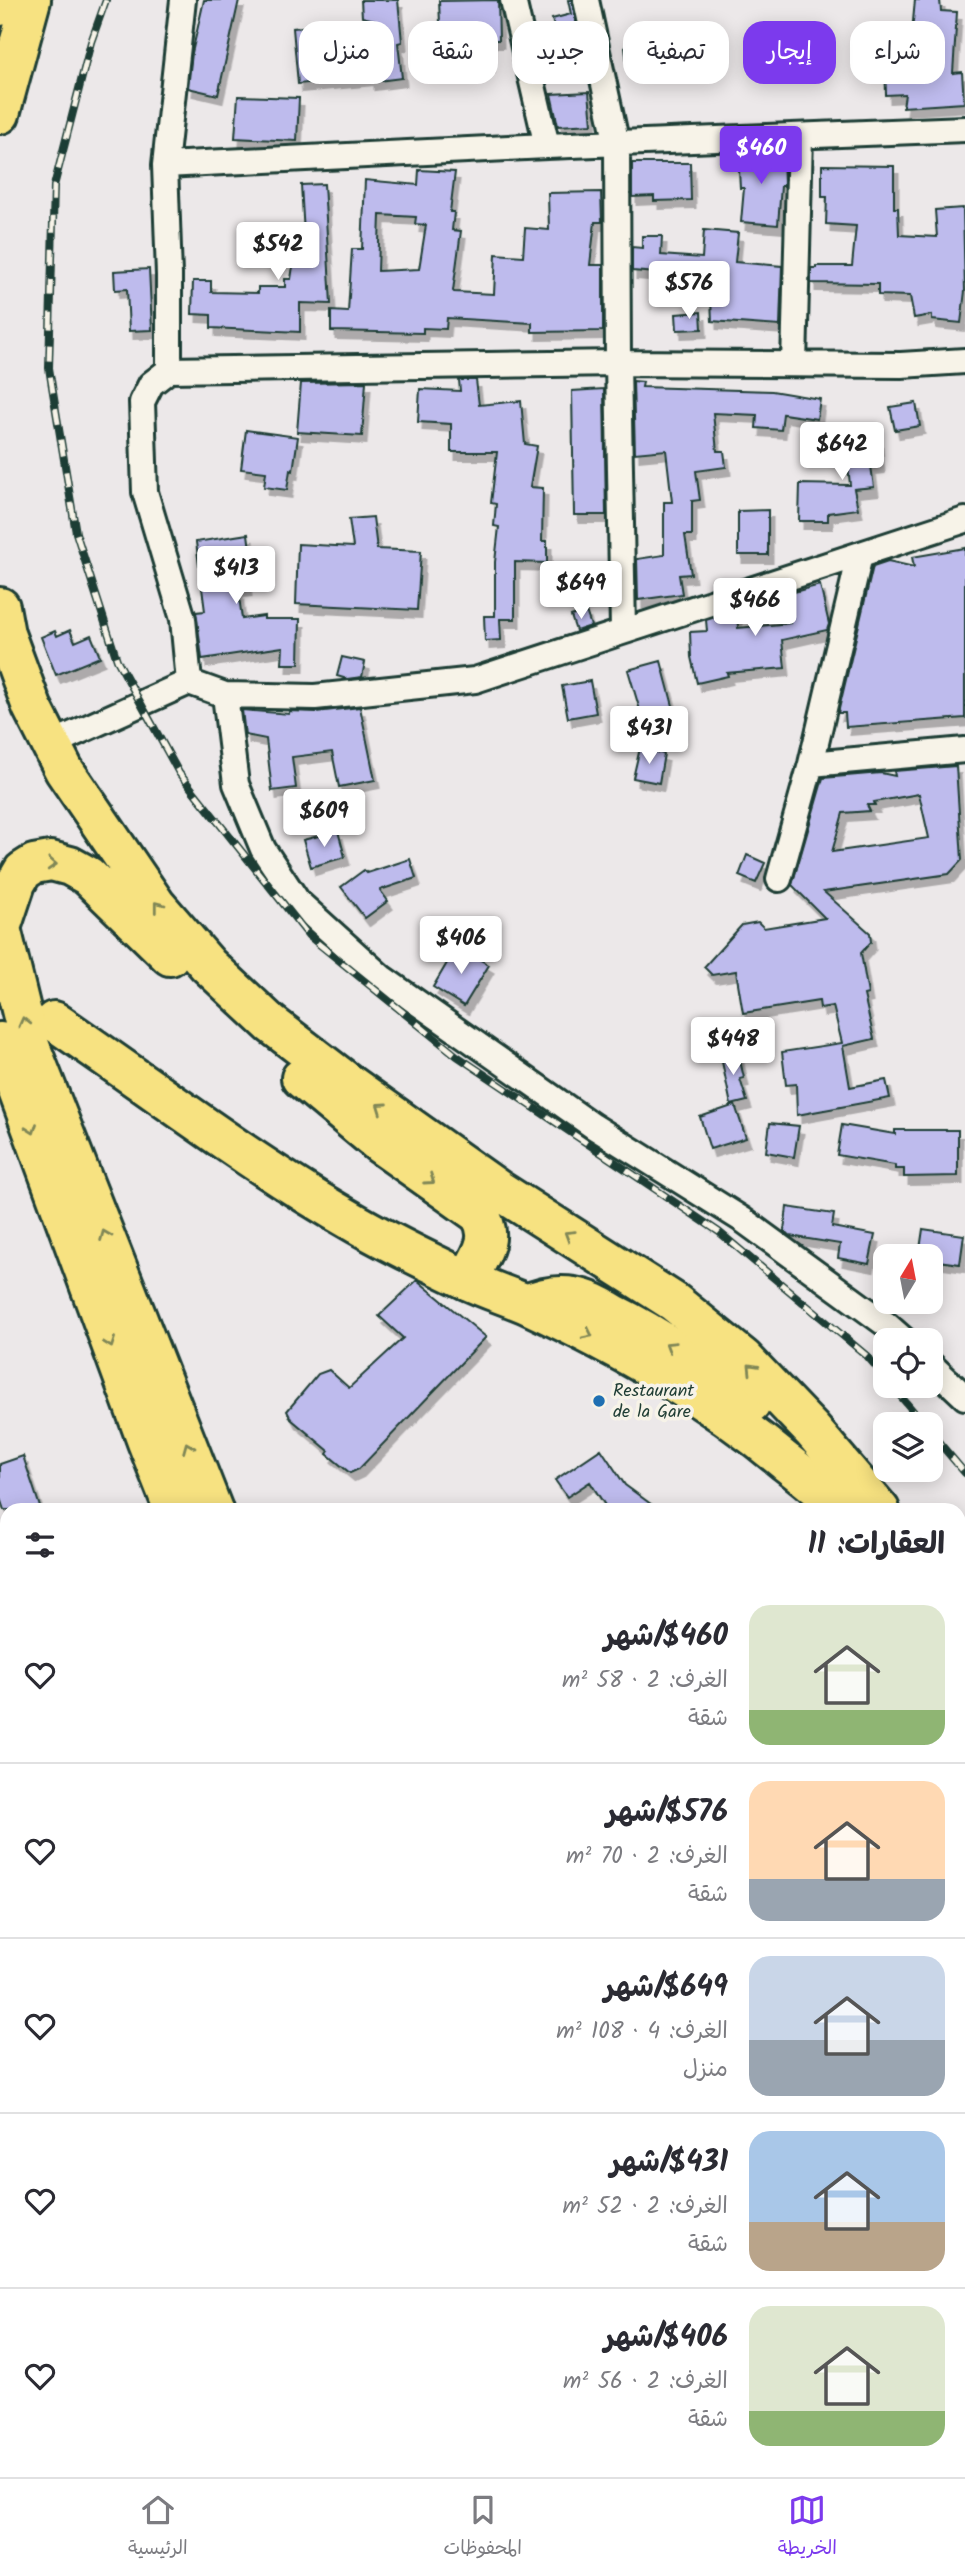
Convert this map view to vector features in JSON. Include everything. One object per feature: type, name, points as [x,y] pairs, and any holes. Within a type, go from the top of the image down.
[{"type":"highway","points":[[0,6],[2,0]]},
{"type":"highway","points":[[0,114],[31,0]]},
{"type":"highway","points":[[0,607],[5,634],[32,706],[64,770],[156,905],[208,965],[271,1024],[352,1087],[498,1189],[674,1302],[743,1358],[812,1430],[872,1503]]},
{"type":"highway","points":[[210,1503],[30,1046],[1,926],[23,871],[34,864],[51,861],[70,866],[89,876],[243,1027],[302,1079],[380,1144],[479,1214],[484,1222],[487,1240],[467,1280]]},
{"type":"highway","points":[[54,1021],[163,1095],[233,1148],[356,1224],[467,1280],[527,1304],[623,1350],[706,1402],[768,1447],[834,1503]]},
{"type":"highway","points":[[0,1042],[171,1503]]},
{"type":"highway","points":[[527,1304],[548,1296],[571,1296],[593,1303],[639,1326],[693,1360],[752,1404],[870,1503]]},
{"type":"street","points":[[169,370],[165,164],[183,0]]},
{"type":"street","points":[[513,0],[547,146]]},
{"type":"street","points":[[586,0],[617,145],[623,630]]},
{"type":"street","points":[[165,164],[965,129]]},
{"type":"street","points":[[794,364],[800,136]]},
{"type":"street","points":[[189,682],[183,620],[145,492],[142,402],[150,384],[169,370],[618,363],[901,365],[965,361]]},
{"type":"street","points":[[51,744],[189,682],[225,695],[315,696],[475,680],[965,520]]},
{"type":"street","points":[[779,879],[811,764],[860,555]]},
{"type":"street","points":[[225,695],[236,784],[263,849],[298,902],[382,976],[593,1126],[743,1220],[890,1328]]},
{"type":"street","points":[[811,764],[965,750]]},
{"type":"street","points":[[943,1376],[965,1396]]},
{"type":"building","points":[[204,0],[239,0],[218,95],[188,88],[192,53]]},
{"type":"building","points":[[361,0],[398,0],[402,42],[398,43],[402,78],[394,79],[394,21],[365,21],[375,20],[362,17]]},
{"type":"building","points":[[498,0],[499,40],[498,21],[440,21],[439,1]]},
{"type":"building","points":[[568,0],[572,0],[576,21],[552,21],[552,19],[571,14]]},
{"type":"building","points":[[915,0],[940,0],[941,11],[957,12],[953,73],[962,72],[964,103],[903,107],[905,94],[886,95],[886,84],[945,84],[945,21],[913,21]]},
{"type":"building","points":[[299,27],[299,84],[298,84],[293,28]]},
{"type":"building","points":[[589,92],[592,124],[558,126],[551,94]]},
{"type":"building","points":[[238,96],[299,98],[297,141],[235,138]]},
{"type":"building","points":[[783,151],[784,186],[781,186],[778,225],[741,222],[744,188],[740,188],[738,153]]},
{"type":"building","points":[[632,163],[690,163],[691,200],[654,201],[654,196],[632,197]]},
{"type":"building","points":[[822,165],[894,166],[894,208],[898,208],[899,235],[937,237],[935,210],[963,208],[965,291],[961,323],[932,320],[932,315],[914,318],[910,296],[878,295],[878,284],[811,283],[811,268],[852,266],[856,226],[826,224],[827,197],[822,197]]},
{"type":"building","points":[[419,170],[455,172],[450,212],[454,212],[452,230],[461,231],[453,291],[494,294],[496,254],[523,256],[525,228],[549,230],[548,193],[601,192],[602,222],[595,222],[590,265],[603,265],[603,331],[532,332],[532,323],[447,318],[446,329],[423,328],[423,333],[331,331],[331,311],[348,312],[352,249],[362,249],[365,180],[418,185]],"holes":[[[380,215],[416,217],[415,224],[426,225],[419,269],[378,271]]]},
{"type":"building","points":[[324,184],[331,304],[300,303],[300,332],[211,328],[211,315],[192,314],[193,281],[211,281],[211,292],[258,293],[258,287],[285,287],[285,279],[291,279],[298,233],[304,234],[301,185]]},
{"type":"building","points":[[704,230],[738,233],[735,262],[782,266],[780,326],[712,321],[710,277],[632,271],[632,247],[642,248],[642,236],[662,236],[661,255],[702,258]]},
{"type":"building","points":[[149,269],[152,330],[129,331],[127,289],[115,290],[114,271]]},
{"type":"building","points":[[701,312],[702,329],[677,330],[676,314]]},
{"type":"building","points":[[459,380],[476,380],[479,405],[521,401],[525,444],[537,446],[530,487],[543,488],[542,541],[547,541],[547,563],[515,562],[515,619],[500,619],[501,640],[485,641],[484,616],[495,616],[495,562],[499,527],[494,526],[496,504],[491,503],[497,452],[451,452],[451,424],[418,422],[420,389],[460,391]]},
{"type":"building","points":[[633,381],[643,382],[642,387],[772,391],[820,399],[817,419],[783,414],[781,430],[756,428],[757,415],[713,413],[717,451],[724,451],[726,467],[696,471],[700,500],[692,501],[692,535],[685,535],[691,574],[679,575],[682,594],[638,600],[637,559],[664,555],[664,502],[672,502],[666,450],[635,453]]},
{"type":"building","points":[[366,382],[362,436],[297,432],[301,383]]},
{"type":"building","points":[[604,389],[606,515],[574,515],[572,391]]},
{"type":"building","points":[[916,403],[920,426],[895,430],[890,407]]},
{"type":"building","points":[[246,430],[298,437],[287,490],[264,487],[266,472],[241,469]]},
{"type":"building","points":[[877,433],[880,465],[871,466],[874,487],[854,489],[858,509],[828,513],[828,521],[799,521],[800,484],[850,485],[845,436]]},
{"type":"building","points":[[768,510],[768,555],[738,555],[738,511]]},
{"type":"building","points":[[373,517],[377,549],[421,551],[417,610],[296,604],[298,544],[353,547],[349,519]]},
{"type":"building","points":[[248,534],[252,564],[244,566],[247,588],[238,589],[242,619],[264,616],[264,619],[300,619],[299,664],[282,664],[283,647],[202,659],[196,612],[205,611],[196,542]]},
{"type":"building","points":[[965,548],[965,718],[846,727],[845,713],[838,713],[873,566],[888,561],[914,567],[912,557]]},
{"type":"building","points":[[820,585],[829,624],[827,630],[782,640],[785,668],[727,673],[728,676],[697,683],[691,657],[690,632],[707,631],[706,620],[737,610],[738,628],[790,623],[783,595]]},
{"type":"building","points":[[586,611],[591,626],[576,631],[571,616]]},
{"type":"building","points":[[70,630],[75,642],[91,635],[100,657],[56,675],[41,637],[55,631],[57,636]]},
{"type":"building","points":[[342,657],[365,662],[362,677],[347,679],[337,676]]},
{"type":"building","points":[[661,661],[676,717],[645,727],[628,670]]},
{"type":"building","points":[[590,681],[596,713],[568,718],[562,686]]},
{"type":"building","points":[[360,707],[375,780],[339,787],[332,752],[292,757],[296,788],[272,791],[266,739],[245,735],[242,710],[289,714],[289,711],[316,712]]},
{"type":"building","points":[[640,748],[664,754],[659,783],[633,778]]},
{"type":"building","points":[[956,766],[962,860],[949,874],[824,892],[870,933],[871,942],[861,953],[868,994],[864,995],[874,1039],[843,1046],[850,1087],[886,1080],[890,1098],[797,1115],[796,1084],[786,1085],[782,1052],[842,1043],[833,1006],[820,1008],[819,1001],[743,1013],[736,971],[712,975],[704,967],[742,925],[758,922],[764,928],[825,918],[792,885],[823,778],[881,773],[895,776],[894,771]],"holes":[[[919,794],[929,838],[832,852],[843,813],[870,811],[867,805],[875,805],[874,802]]]},
{"type":"building","points":[[338,831],[345,857],[311,867],[303,840]]},
{"type":"building","points":[[747,855],[765,863],[756,883],[739,876]]},
{"type":"building","points":[[410,859],[416,878],[380,890],[388,901],[365,918],[341,887],[364,870],[367,873]]},
{"type":"building","points":[[457,946],[489,965],[464,1006],[433,987]]},
{"type":"building","points":[[732,1049],[734,1057],[739,1056],[744,1078],[740,1079],[747,1101],[731,1105],[720,1052]]},
{"type":"building","points":[[735,1105],[746,1138],[710,1149],[700,1117]]},
{"type":"building","points":[[770,1123],[799,1126],[794,1157],[766,1152]]},
{"type":"building","points":[[842,1125],[895,1134],[895,1130],[958,1130],[958,1176],[904,1177],[904,1169],[895,1169],[895,1165],[837,1155]]},
{"type":"building","points":[[787,1207],[834,1214],[832,1227],[875,1235],[869,1264],[838,1258],[840,1244],[790,1236],[784,1231]]},
{"type":"building","points":[[923,1229],[964,1235],[960,1264],[943,1262],[943,1244],[921,1244]]},
{"type":"building","points":[[417,1280],[486,1337],[359,1469],[350,1473],[291,1419],[287,1411],[318,1374],[329,1370],[349,1388],[403,1338],[379,1316]]},
{"type":"building","points":[[601,1449],[625,1485],[649,1503],[604,1503],[590,1482],[567,1497],[555,1480]]},
{"type":"building","points":[[23,1456],[39,1503],[2,1503],[0,1464]]},
{"type":"railway","points":[[106,0],[91,42],[54,186],[49,368],[76,533],[117,660],[179,773],[309,936],[457,1056],[719,1232],[873,1363]]},
{"type":"railway","points":[[902,1398],[914,1412]]},
{"type":"railway","points":[[943,1447],[965,1473]]},
{"type":"place","name":"Restaurant de la Gare","points":[[599,1401]]}]
